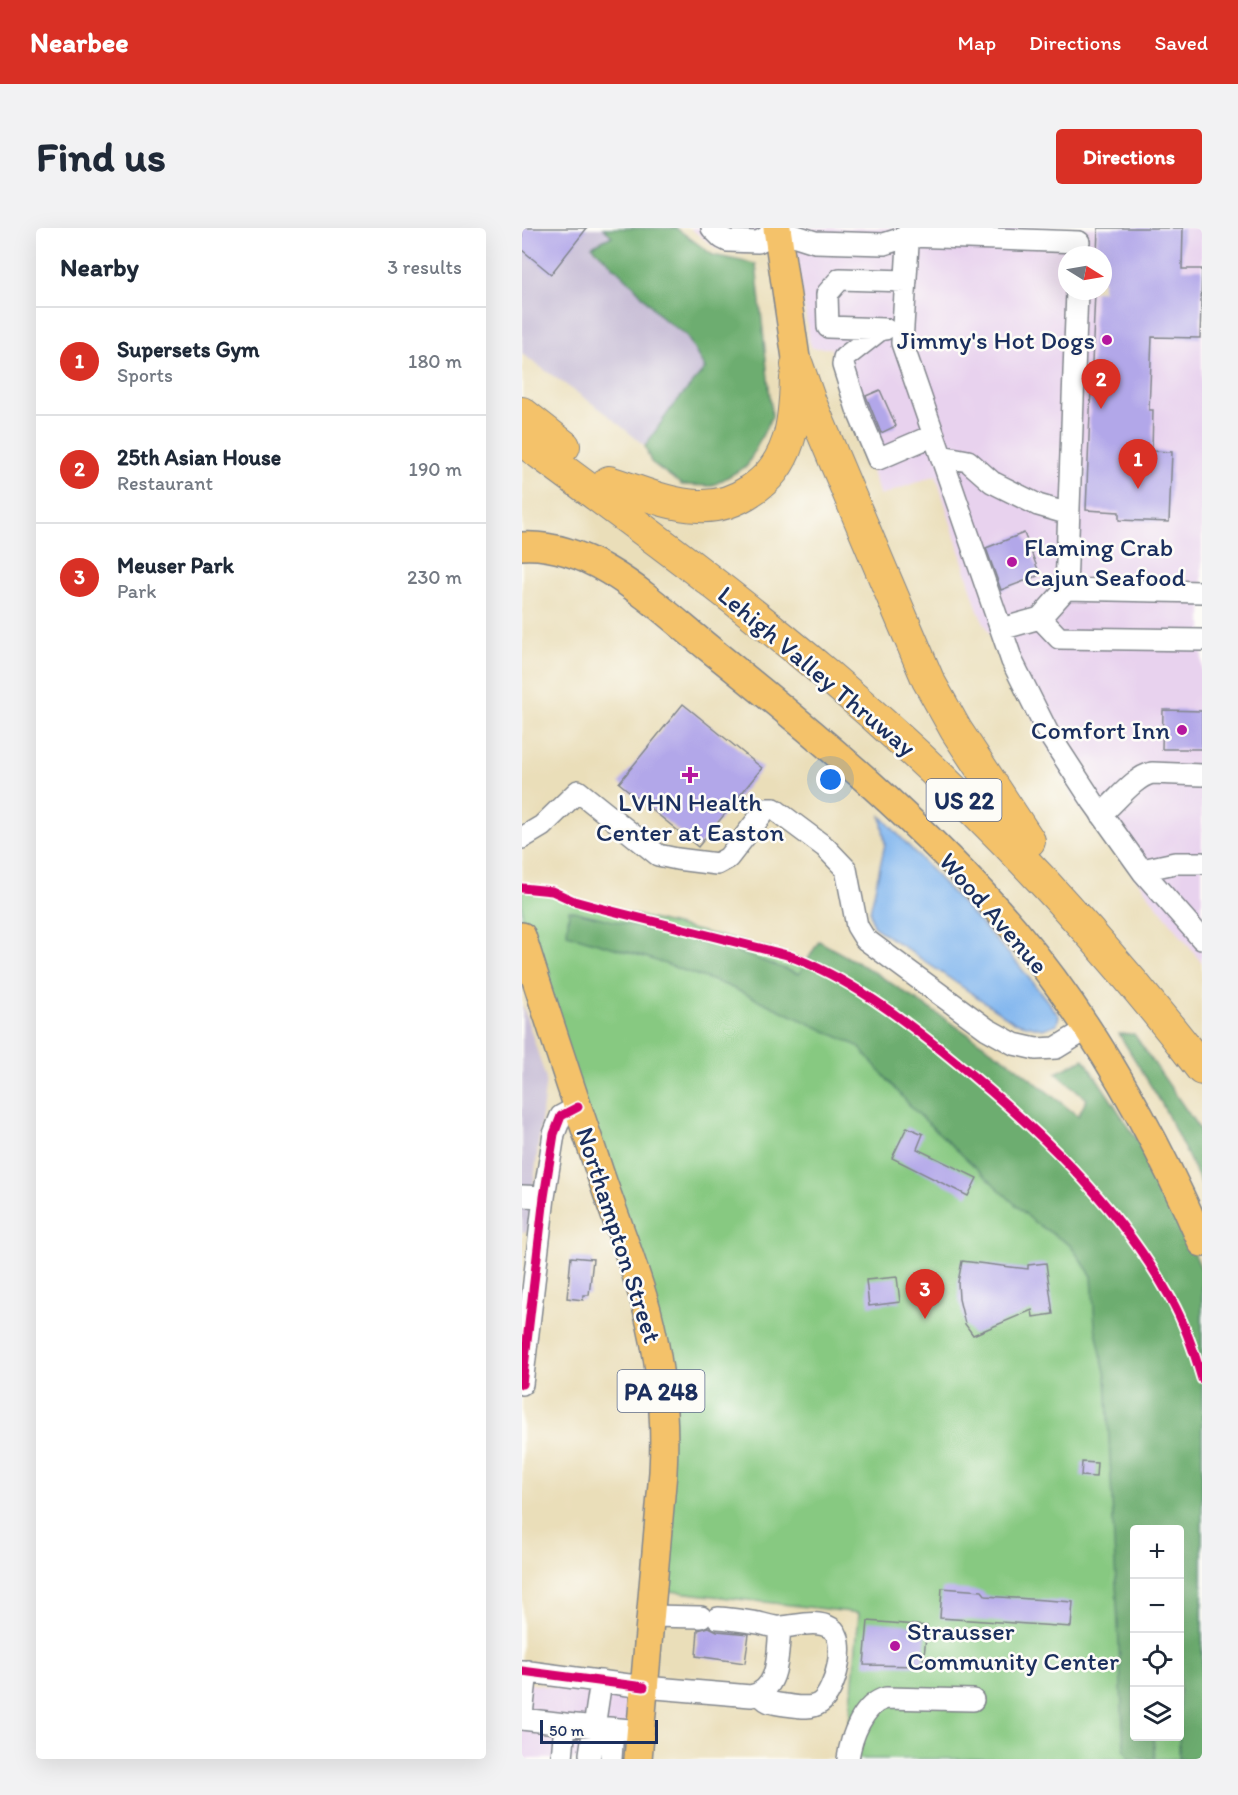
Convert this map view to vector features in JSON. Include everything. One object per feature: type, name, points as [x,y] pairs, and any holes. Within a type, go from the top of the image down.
[{"type":"highway","points":[[609,483],[675,503],[698,506],[731,501],[753,490],[777,467],[787,448],[795,414],[797,365]]},
{"type":"highway","points":[[797,365],[927,680],[956,730],[1029,841]]},
{"type":"highway","name":"Lehigh Valley Thruway","points":[[522,413],[609,483],[714,560],[836,658],[908,723],[1029,841],[1134,957],[1202,1039]]},
{"type":"highway","name":"Lehigh Valley Thruway","points":[[522,440],[760,619],[891,732],[963,799],[1075,916],[1202,1069]]},
{"type":"main road","points":[[779,229],[797,365]]},
{"type":"main road","name":"Wood Avenue","points":[[522,546],[562,549],[597,563],[613,573],[830,747],[900,811],[970,880],[1022,940],[1087,1029],[1158,1149],[1202,1244]]},
{"type":"main road","name":"Northampton Street","points":[[523,941],[646,1309],[659,1371],[663,1407],[664,1457],[638,1759]]},
{"type":"street","points":[[712,228],[722,238],[735,242],[758,242],[779,229],[815,242],[884,244],[903,231],[1079,242]]},
{"type":"street","points":[[903,231],[906,281],[902,342],[1012,661],[1048,732],[1101,814],[1142,870],[1202,939]]},
{"type":"street","points":[[903,329],[828,327],[827,294],[840,279],[906,281]]},
{"type":"street","points":[[1000,630],[1040,618],[1066,589],[1077,300]]},
{"type":"street","points":[[881,329],[844,358],[843,365],[856,409],[878,459],[934,435]]},
{"type":"street","points":[[941,456],[968,461],[992,482],[1038,505],[1069,514]]},
{"type":"street","points":[[1066,589],[1202,592]]},
{"type":"street","points":[[1040,618],[1059,638],[1202,640]]},
{"type":"street","points":[[1101,814],[1119,799],[1138,777],[1152,773],[1202,775]]},
{"type":"street","points":[[522,838],[542,826],[578,791],[658,855],[717,864],[728,858],[766,809],[774,809],[825,847],[846,869],[857,926],[865,939],[987,1029],[1014,1044],[1036,1049],[1056,1048],[1087,1029]]},
{"type":"street","points":[[1142,870],[1175,863],[1202,863]]},
{"type":"street","points":[[522,1384],[544,1197],[557,1123],[564,1114],[578,1107]]},
{"type":"street","points":[[522,1196],[544,1197]]},
{"type":"street","points":[[650,1616],[709,1617],[780,1628],[800,1624],[824,1625],[832,1628],[838,1634],[840,1651],[831,1687],[827,1696],[813,1707],[769,1702],[761,1694]]},
{"type":"street","points":[[522,1714],[524,1671],[644,1687],[751,1696],[761,1694],[770,1686],[774,1674],[780,1628]]},
{"type":"street","points":[[601,1681],[603,1728],[611,1759]]},
{"type":"street","points":[[848,1759],[853,1737],[877,1700],[886,1698],[973,1700]]},
{"type":"street","points":[[522,1719],[640,1731]]},
{"type":"street","points":[[562,1759],[565,1724]]},
{"type":"street","points":[[590,1754],[603,1728]]},
{"type":"shaded area","points":[[522,228],[603,228],[613,236],[592,247],[634,286],[662,318],[686,335],[705,369],[672,407],[645,446],[603,411],[522,354]]},
{"type":"shaded area","points":[[690,228],[1202,228],[1202,963],[1076,802],[978,611],[936,475],[880,496],[831,348],[812,348],[809,341],[794,233],[748,253],[717,249]]},
{"type":"shaded area","points":[[522,1003],[546,1079],[528,1232],[522,1232]]},
{"type":"shaded area","points":[[522,1683],[630,1697],[622,1759],[522,1759]]},
{"type":"green space","points":[[603,228],[676,228],[713,255],[756,264],[772,416],[747,466],[712,486],[682,485],[651,462],[645,446],[672,407],[705,369],[686,335],[662,318],[634,286],[592,246],[612,236]]},
{"type":"green space","points":[[522,888],[774,950],[804,961],[830,975],[1202,1271],[1202,1759],[846,1759],[859,1613],[653,1589],[663,1407],[522,936]]},
{"type":"green space","points":[[569,910],[732,950],[799,974],[819,941],[874,972],[1007,1060],[1078,1116],[1087,1099],[1056,1073],[1084,1059],[1142,1147],[1171,1200],[1202,1271],[1202,1759],[1179,1759],[1179,1741],[1184,1741],[1184,1525],[1130,1525],[1130,1741],[1153,1741],[1155,1759],[1129,1759],[1124,1747],[1106,1377],[1095,1326],[1092,1276],[1070,1245],[1034,1222],[913,1109],[858,1046],[728,986],[645,957],[567,934]]},
{"type":"green space","points":[[1119,1034],[1134,1034],[1202,1133],[1202,1185],[1162,1104]]},
{"type":"water","points":[[881,816],[1017,963],[1059,1016],[1057,1024],[1043,1029],[1014,1022],[873,926],[870,912],[885,844]]},
{"type":"building","points":[[522,228],[587,228],[551,274],[522,250]]},
{"type":"building","points":[[1098,228],[1183,228],[1182,269],[1202,269],[1200,338],[1152,337],[1149,410],[1153,410],[1152,451],[1172,452],[1169,522],[1119,520],[1119,512],[1086,510],[1095,300],[1112,300],[1112,246],[1097,246]]},
{"type":"building","points":[[880,390],[896,426],[881,433],[866,396]]},
{"type":"building","name":"Flaming Crab Cajun Seafood","points":[[1024,533],[1040,575],[1001,590],[986,548]]},
{"type":"building","name":"LVHN Health Center at Easton","points":[[683,704],[762,768],[698,847],[619,783]]},
{"type":"building","name":"Comfort Inn","points":[[1163,710],[1202,711],[1202,749],[1162,749]]},
{"type":"building","points":[[907,1127],[923,1134],[917,1149],[977,1178],[968,1196],[892,1158]]},
{"type":"building","points":[[571,1257],[593,1259],[589,1295],[584,1295],[583,1300],[567,1298]]},
{"type":"building","points":[[962,1261],[1028,1269],[1028,1265],[1046,1263],[1053,1314],[1033,1317],[1032,1310],[973,1335],[965,1324],[959,1299],[958,1282]]},
{"type":"building","points":[[897,1277],[900,1302],[869,1306],[866,1280]]},
{"type":"building","points":[[1082,1462],[1097,1463],[1096,1477],[1081,1476]]},
{"type":"building","points":[[942,1588],[982,1591],[986,1596],[1073,1602],[1071,1627],[940,1618]]},
{"type":"building","name":"Strausser Community Center","points":[[868,1621],[927,1626],[923,1666],[864,1665]]},
{"type":"building","points":[[709,1627],[717,1631],[749,1634],[745,1663],[696,1656],[698,1630]]},
{"type":"cycle path","points":[[522,888],[552,891],[574,901],[596,907],[787,955],[810,964],[853,987],[894,1014],[951,1058],[1013,1111],[1073,1168],[1100,1199],[1150,1264],[1171,1299],[1189,1338],[1202,1379]]},
{"type":"cycle path","points":[[522,1384],[544,1197],[554,1134],[561,1116],[578,1107]]},
{"type":"cycle path","points":[[522,1671],[644,1687]]},
{"type":"place","name":"Jimmy's Hot Dogs","points":[[1107,340]]},
{"type":"place","name":"25th Asian House","points":[[1101,409]]},
{"type":"place","name":"Supersets Gym","points":[[1138,489]]},
{"type":"place","name":"Flaming Crab Cajun Seafood","points":[[1012,562]]},
{"type":"place","name":"Comfort Inn","points":[[1182,730]]},
{"type":"place","name":"LVHN Health Center at Easton","points":[[690,775]]},
{"type":"place","name":"Meuser Park","points":[[925,1319]]},
{"type":"place","name":"Strausser Community Center","points":[[895,1646]]}]
